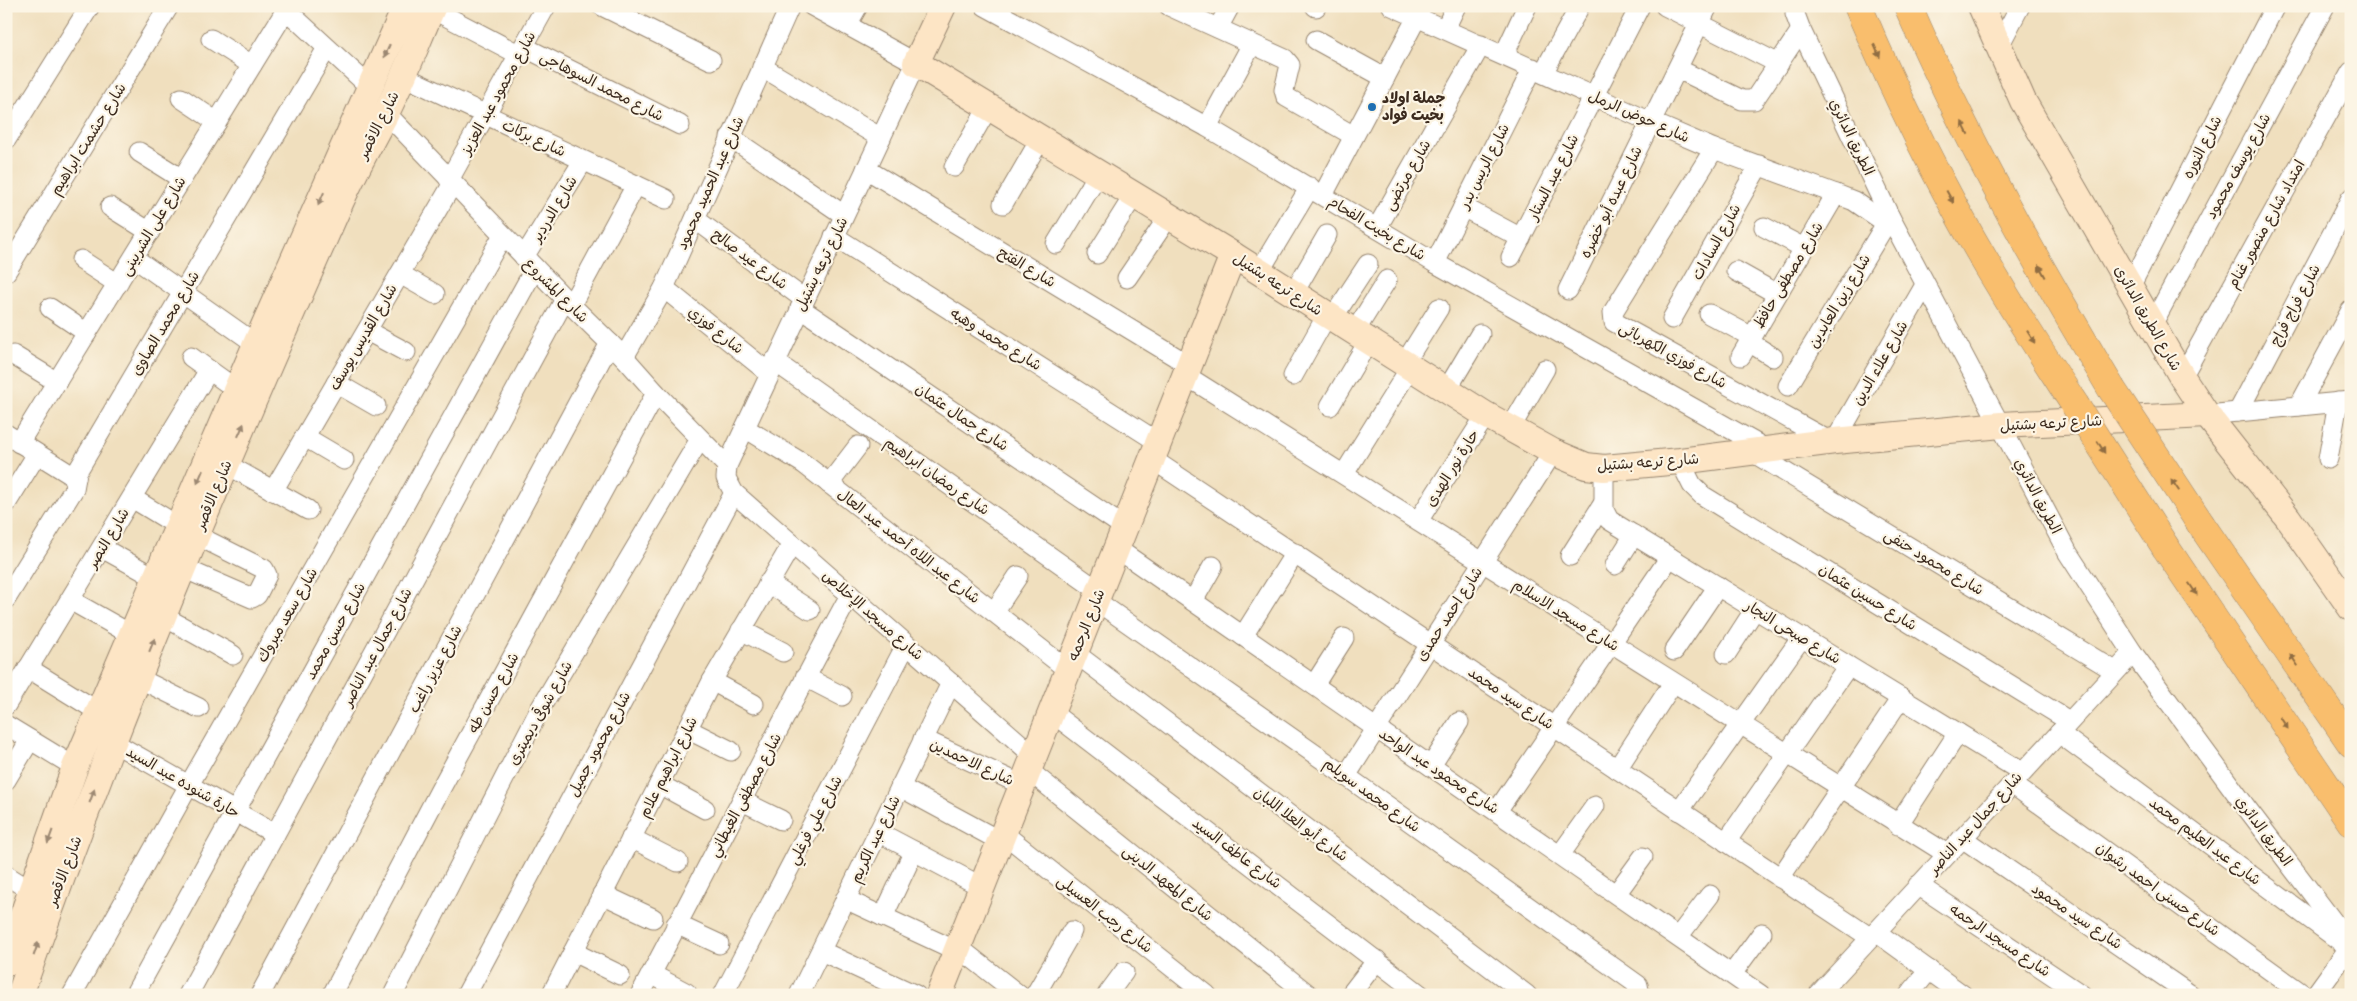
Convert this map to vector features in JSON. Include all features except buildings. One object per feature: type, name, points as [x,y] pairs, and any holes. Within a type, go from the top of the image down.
[{"type":"highway","points":[[1858,6],[1880,57],[1938,177],[2004,293],[2166,548],[2351,822]]},
{"type":"highway","points":[[1908,6],[1938,75],[1992,182],[2111,388],[2202,526],[2351,743]]},
{"type":"street","points":[[6,140],[90,6]]},
{"type":"street","name":"شارع حشمت ابراهيم","points":[[6,272],[169,6]]},
{"type":"street","name":"شارع محمود عبد العزيز","points":[[451,181],[546,6]]},
{"type":"street","points":[[602,6],[711,60]]},
{"type":"street","name":"شارع عبد الحميد محمود","points":[[624,357],[664,288],[790,6]]},
{"type":"street","points":[[812,6],[924,67]]},
{"type":"street","points":[[847,25],[858,6]]},
{"type":"street","name":"شارع ترعه بشتيل","points":[[924,67],[943,6]]},
{"type":"street","name":"شارع ترعه بشتيل","points":[[727,466],[880,138],[959,6]]},
{"type":"street","name":"شارع بخيت الفحام","points":[[985,6],[1207,127],[1435,263],[1760,451]]},
{"type":"street","points":[[1168,6],[1279,56],[1290,65],[1284,90],[1286,97],[1354,136]]},
{"type":"street","points":[[1218,28],[1230,6]]},
{"type":"street","name":"شارع حوض الرمل","points":[[1392,6],[1651,122],[1836,194],[1888,220]]},
{"type":"street","points":[[1445,29],[1456,6]]},
{"type":"street","points":[[1504,55],[1527,6]]},
{"type":"street","name":"شارع الريس بدر","points":[[1435,263],[1463,207],[1538,71],[1580,6]]},
{"type":"street","name":"شارع عبد الستار","points":[[1512,257],[1640,6]]},
{"type":"street","points":[[1665,6],[1779,64]]},
{"type":"street","name":"شارع عبده أبو خضره","points":[[1568,290],[1708,6]]},
{"type":"street","name":"الطريق الدائري","points":[[1796,6],[1795,14],[1801,30],[1888,220],[1925,285],[2068,553],[2132,653],[2350,948]]},
{"type":"street","name":"شارع الطريق الدائرى","points":[[1980,6],[2023,100],[2182,377],[2207,415],[2288,518],[2351,608]]},
{"type":"street","points":[[1998,48],[2020,6]]},
{"type":"street","name":"شارع النوره","points":[[2130,287],[2275,6]]},
{"type":"street","name":"شارع يوسف محمود","points":[[2152,325],[2325,6]]},
{"type":"street","name":"شارع محمد السوهاجى","points":[[432,7],[680,125]]},
{"type":"street","name":"شارع الاقصر","points":[[20,995],[52,901],[101,728],[132,635],[156,578],[226,464],[343,198],[386,113],[432,7]]},
{"type":"street","points":[[284,8],[371,88]]},
{"type":"street","name":"شارع على الشربينى","points":[[13,439],[57,382],[252,65],[284,8]]},
{"type":"street","name":"شارع الاقصر","points":[[7,956],[75,767],[138,678],[183,568],[187,530],[237,390],[371,88],[400,9]]},
{"type":"street","points":[[1259,272],[1354,136],[1416,17]]},
{"type":"street","points":[[1678,69],[1748,102],[1759,96],[1801,30]]},
{"type":"street","points":[[211,39],[252,65]]},
{"type":"street","points":[[1316,40],[1385,78]]},
{"type":"street","points":[[1207,127],[1252,44]]},
{"type":"street","name":"شارع مرتضى","points":[[1377,228],[1481,45]]},
{"type":"street","name":"شارع محمد الصاوى","points":[[6,599],[74,489],[77,472],[327,48]]},
{"type":"street","points":[[762,67],[880,138]]},
{"type":"street","name":"شارع ترعه بشتيل","points":[[924,67],[1233,255],[1446,391],[1510,429],[1553,452],[1586,466],[1604,468],[1680,461],[1833,442],[2000,425],[2207,415],[2344,402]]},
{"type":"street","name":"امتداد شارع منصور غنام","points":[[2182,377],[2351,72]]},
{"type":"street","name":"شارع بركات","points":[[403,76],[666,199]]},
{"type":"street","points":[[181,98],[217,122]]},
{"type":"street","points":[[954,167],[990,106]]},
{"type":"street","name":"شارع المشروع","points":[[386,113],[568,302],[624,357],[727,466]]},
{"type":"street","points":[[730,138],[844,215]]},
{"type":"street","points":[[1003,204],[1041,138]]},
{"type":"street","name":"شارع فوزي الكهربائى","points":[[1714,148],[1613,312],[1614,322],[1833,442]]},
{"type":"street","points":[[140,152],[182,179]]},
{"type":"street","name":"شارع الدردير","points":[[530,263],[583,161]]},
{"type":"street","name":"شارع السادات","points":[[1672,319],[1759,165]]},
{"type":"street","name":"شارع الفتح","points":[[866,169],[1187,370]]},
{"type":"street","points":[[1056,244],[1099,173]]},
{"type":"street","name":"شارع القديس يوسف","points":[[273,491],[400,274],[451,181]]},
{"type":"street","name":"شارع جمال عبد الناصر","points":[[188,995],[568,302],[636,185]]},
{"type":"street","name":"شارع مصطفى حافظ","points":[[1747,345],[1836,194]]},
{"type":"street","points":[[1097,254],[1134,195]]},
{"type":"street","name":"شارع فراج فراج","points":[[2238,412],[2351,198]]},
{"type":"street","points":[[110,207],[150,232]]},
{"type":"street","points":[[1463,207],[1521,238]]},
{"type":"street","points":[[1127,278],[1169,216]]},
{"type":"street","name":"شارع عيد صالح","points":[[695,219],[802,304]]},
{"type":"street","name":"شارع زين العابدين","points":[[1788,386],[1888,220]]},
{"type":"street","points":[[1764,227],[1804,248]]},
{"type":"street","name":"شارع سعد مبروك","points":[[72,995],[189,785],[503,235]]},
{"type":"street","points":[[1293,294],[1327,235]]},
{"type":"street","name":"شارع محمد وهبه","points":[[834,236],[1155,450]]},
{"type":"street","name":"شارع الرحمه","points":[[940,995],[1233,255]]},
{"type":"street","points":[[134,258],[256,344]]},
{"type":"street","points":[[80,260],[118,284]]},
{"type":"street","name":"شارع حسن محمد","points":[[134,995],[235,812],[530,263]]},
{"type":"street","points":[[1293,376],[1330,317],[1368,264]]},
{"type":"street","points":[[1736,271],[1777,294]]},
{"type":"street","points":[[400,274],[436,294]]},
{"type":"street","points":[[1330,406],[1387,280]]},
{"type":"street","name":"شارع علاء الدين","points":[[1833,442],[1925,285]]},
{"type":"street","name":"شارع فوزي","points":[[664,288],[772,367]]},
{"type":"street","name":"شارع جمال عثمان","points":[[802,304],[1120,538]]},
{"type":"street","points":[[50,308],[87,333]]},
{"type":"street","points":[[1344,474],[1439,308]]},
{"type":"street","points":[[2299,406],[2351,310]]},
{"type":"street","points":[[1708,314],[1747,345],[1774,357]]},
{"type":"street","points":[[367,331],[406,352]]},
{"type":"street","points":[[1446,391],[1480,334]]},
{"type":"street","name":"شارع عزيز راغب","points":[[260,995],[610,344]]},
{"type":"street","points":[[13,355],[57,382]]},
{"type":"street","points":[[191,357],[237,390]]},
{"type":"street","name":"شارع رمضان ابراهيم","points":[[772,367],[1097,596]]},
{"type":"street","points":[[1510,429],[1545,369]]},
{"type":"street","name":"شارع النصر","points":[[6,704],[209,370]]},
{"type":"street","name":"شارع مسجد الاسلام","points":[[1187,370],[1344,474],[1739,725],[1947,854]]},
{"type":"street","points":[[336,383],[376,406]]},
{"type":"street","name":"شارع حسن طه","points":[[332,995],[440,790],[656,393]]},
{"type":"street","points":[[2328,459],[2344,402]]},
{"type":"street","name":"حارة نور الهدى","points":[[1418,521],[1486,415]]},
{"type":"street","name":"شارع عبد اللاه أحمد عبد العال","points":[[745,428],[804,464],[994,612],[1071,661]]},
{"type":"street","points":[[305,437],[344,460]]},
{"type":"street","points":[[13,439],[76,478]]},
{"type":"street","name":"شارع شوقى ديميترى","points":[[394,995],[541,707],[700,439]]},
{"type":"street","points":[[830,484],[858,446]]},
{"type":"street","name":"شارع سيد محمد","points":[[1155,450],[1295,553],[1780,878],[1928,970],[1963,995]]},
{"type":"street","name":"شارع محمود حنفى","points":[[1760,451],[2115,672]]},
{"type":"street","name":"شارع احمد حمدى","points":[[1346,776],[1553,452]]},
{"type":"street","points":[[6,504],[37,454]]},
{"type":"street","name":"شارع حسين عثمان","points":[[1680,461],[1692,486],[1702,495],[2064,727]]},
{"type":"street","points":[[226,464],[308,510]]},
{"type":"street","points":[[727,466],[726,478],[734,493]]},
{"type":"street","points":[[1570,556],[1603,504],[1604,468]]},
{"type":"street","name":"شارع مسجد الإخلاص","points":[[734,493],[951,683],[1028,770]]},
{"type":"street","name":"شارع محمود جميل","points":[[466,995],[734,493]]},
{"type":"street","points":[[132,498],[187,530],[264,569],[267,575],[257,595],[252,598],[183,568]]},
{"type":"street","name":"شارع صبحى النجار","points":[[1603,504],[1609,520],[1958,732],[2017,778]]},
{"type":"street","points":[[1615,565],[1634,535]]},
{"type":"street","name":"شارع محمود عبد الواحد","points":[[1120,538],[1193,601],[1761,995]]},
{"type":"street","name":"شارع ابراهيم علام","points":[[550,995],[712,682],[792,544]]},
{"type":"street","points":[[102,548],[156,578]]},
{"type":"street","points":[[1243,636],[1295,553]]},
{"type":"street","points":[[1497,811],[1670,557]]},
{"type":"street","points":[[1193,601],[1213,566]]},
{"type":"street","points":[[994,612],[1018,576]]},
{"type":"street","points":[[768,583],[810,610]]},
{"type":"street","points":[[1674,651],[1718,586]]},
{"type":"street","name":"شارع مصطفى الغيطاني","points":[[640,995],[805,677],[850,595]]},
{"type":"street","name":"شارع محمد سويلم","points":[[1097,596],[1638,985],[1639,990],[1636,995]]},
{"type":"street","points":[[70,600],[132,635]]},
{"type":"street","points":[[1726,654],[1755,609]]},
{"type":"street","points":[[163,616],[233,655]]},
{"type":"street","points":[[741,630],[783,652]]},
{"type":"street","points":[[1679,811],[1802,637]]},
{"type":"street","points":[[1314,685],[1344,638]]},
{"type":"street","name":"شارع علي فرغلي","points":[[723,995],[906,645]]},
{"type":"street","name":"شارع جمال عبد الناصر","points":[[1818,995],[2132,653]]},
{"type":"street","name":"شارع أبو العلا اللبان","points":[[1071,661],[1527,995]]},
{"type":"street","points":[[1726,842],[1848,666]]},
{"type":"street","name":"حارة شنوده عبد السيد","points":[[28,668],[101,728],[189,785],[275,834]]},
{"type":"street","points":[[805,677],[842,696]]},
{"type":"street","points":[[138,678],[199,708]]},
{"type":"street","points":[[712,682],[754,704]]},
{"type":"street","name":"شارع عبد الكريم","points":[[799,995],[951,683]]},
{"type":"street","points":[[1617,769],[1673,683]]},
{"type":"street","points":[[1780,878],[1901,698]]},
{"type":"street","name":"شارع عاطف السيد","points":[[1052,712],[1421,995]]},
{"type":"street","points":[[1431,766],[1459,722]]},
{"type":"street","points":[[6,725],[75,767]]},
{"type":"street","name":"شارع عبد العليم محمد","points":[[2064,727],[2350,948]]},
{"type":"street","points":[[688,729],[731,751]]},
{"type":"street","points":[[1898,825],[1958,732]]},
{"type":"street","name":"شارع الاحمدين","points":[[923,739],[1028,770]]},
{"type":"street","points":[[6,780],[30,740]]},
{"type":"street","name":"شارع المعهد الدينى","points":[[1028,770],[1309,995]]},
{"type":"street","name":"شارع حسنى احمد رشوان","points":[[2017,778],[2304,995]]},
{"type":"street","points":[[659,784],[706,809]]},
{"type":"street","name":"شارع رجب العسيلى","points":[[900,787],[1002,837],[1207,995]]},
{"type":"street","points":[[742,801],[781,820]]},
{"type":"street","points":[[1560,855],[1595,806]]},
{"type":"street","points":[[878,832],[982,887]]},
{"type":"street","points":[[631,838],[678,862]]},
{"type":"street","name":"شارع سيد محمود","points":[[1962,838],[2191,995]]},
{"type":"street","points":[[883,916],[914,851]]},
{"type":"street","points":[[1616,894],[1643,857]]},
{"type":"street","points":[[6,875],[31,891]]},
{"type":"street","name":"شارع مسجد الرحمه","points":[[1918,885],[2082,995]]},
{"type":"street","points":[[602,894],[653,918]]},
{"type":"street","points":[[1678,937],[1710,895]]},
{"type":"street","points":[[846,899],[958,949],[1019,995]]},
{"type":"street","points":[[676,924],[718,944]]},
{"type":"street","points":[[1035,995],[1072,932]]},
{"type":"street","points":[[1732,974],[1762,933]]},
{"type":"street","points":[[2315,995],[2350,948]]},
{"type":"street","points":[[822,951],[916,995]]},
{"type":"street","points":[[573,952],[620,975]]},
{"type":"street","points":[[1350,995],[1377,960]]},
{"type":"street","points":[[1908,995],[1928,970]]},
{"type":"street","points":[[1107,995],[1124,972]]},
{"type":"street","points":[[651,974],[687,994]]},
{"type":"place","name":"جملة اولاد بخيت فواد","points":[[1372,107]]}]
